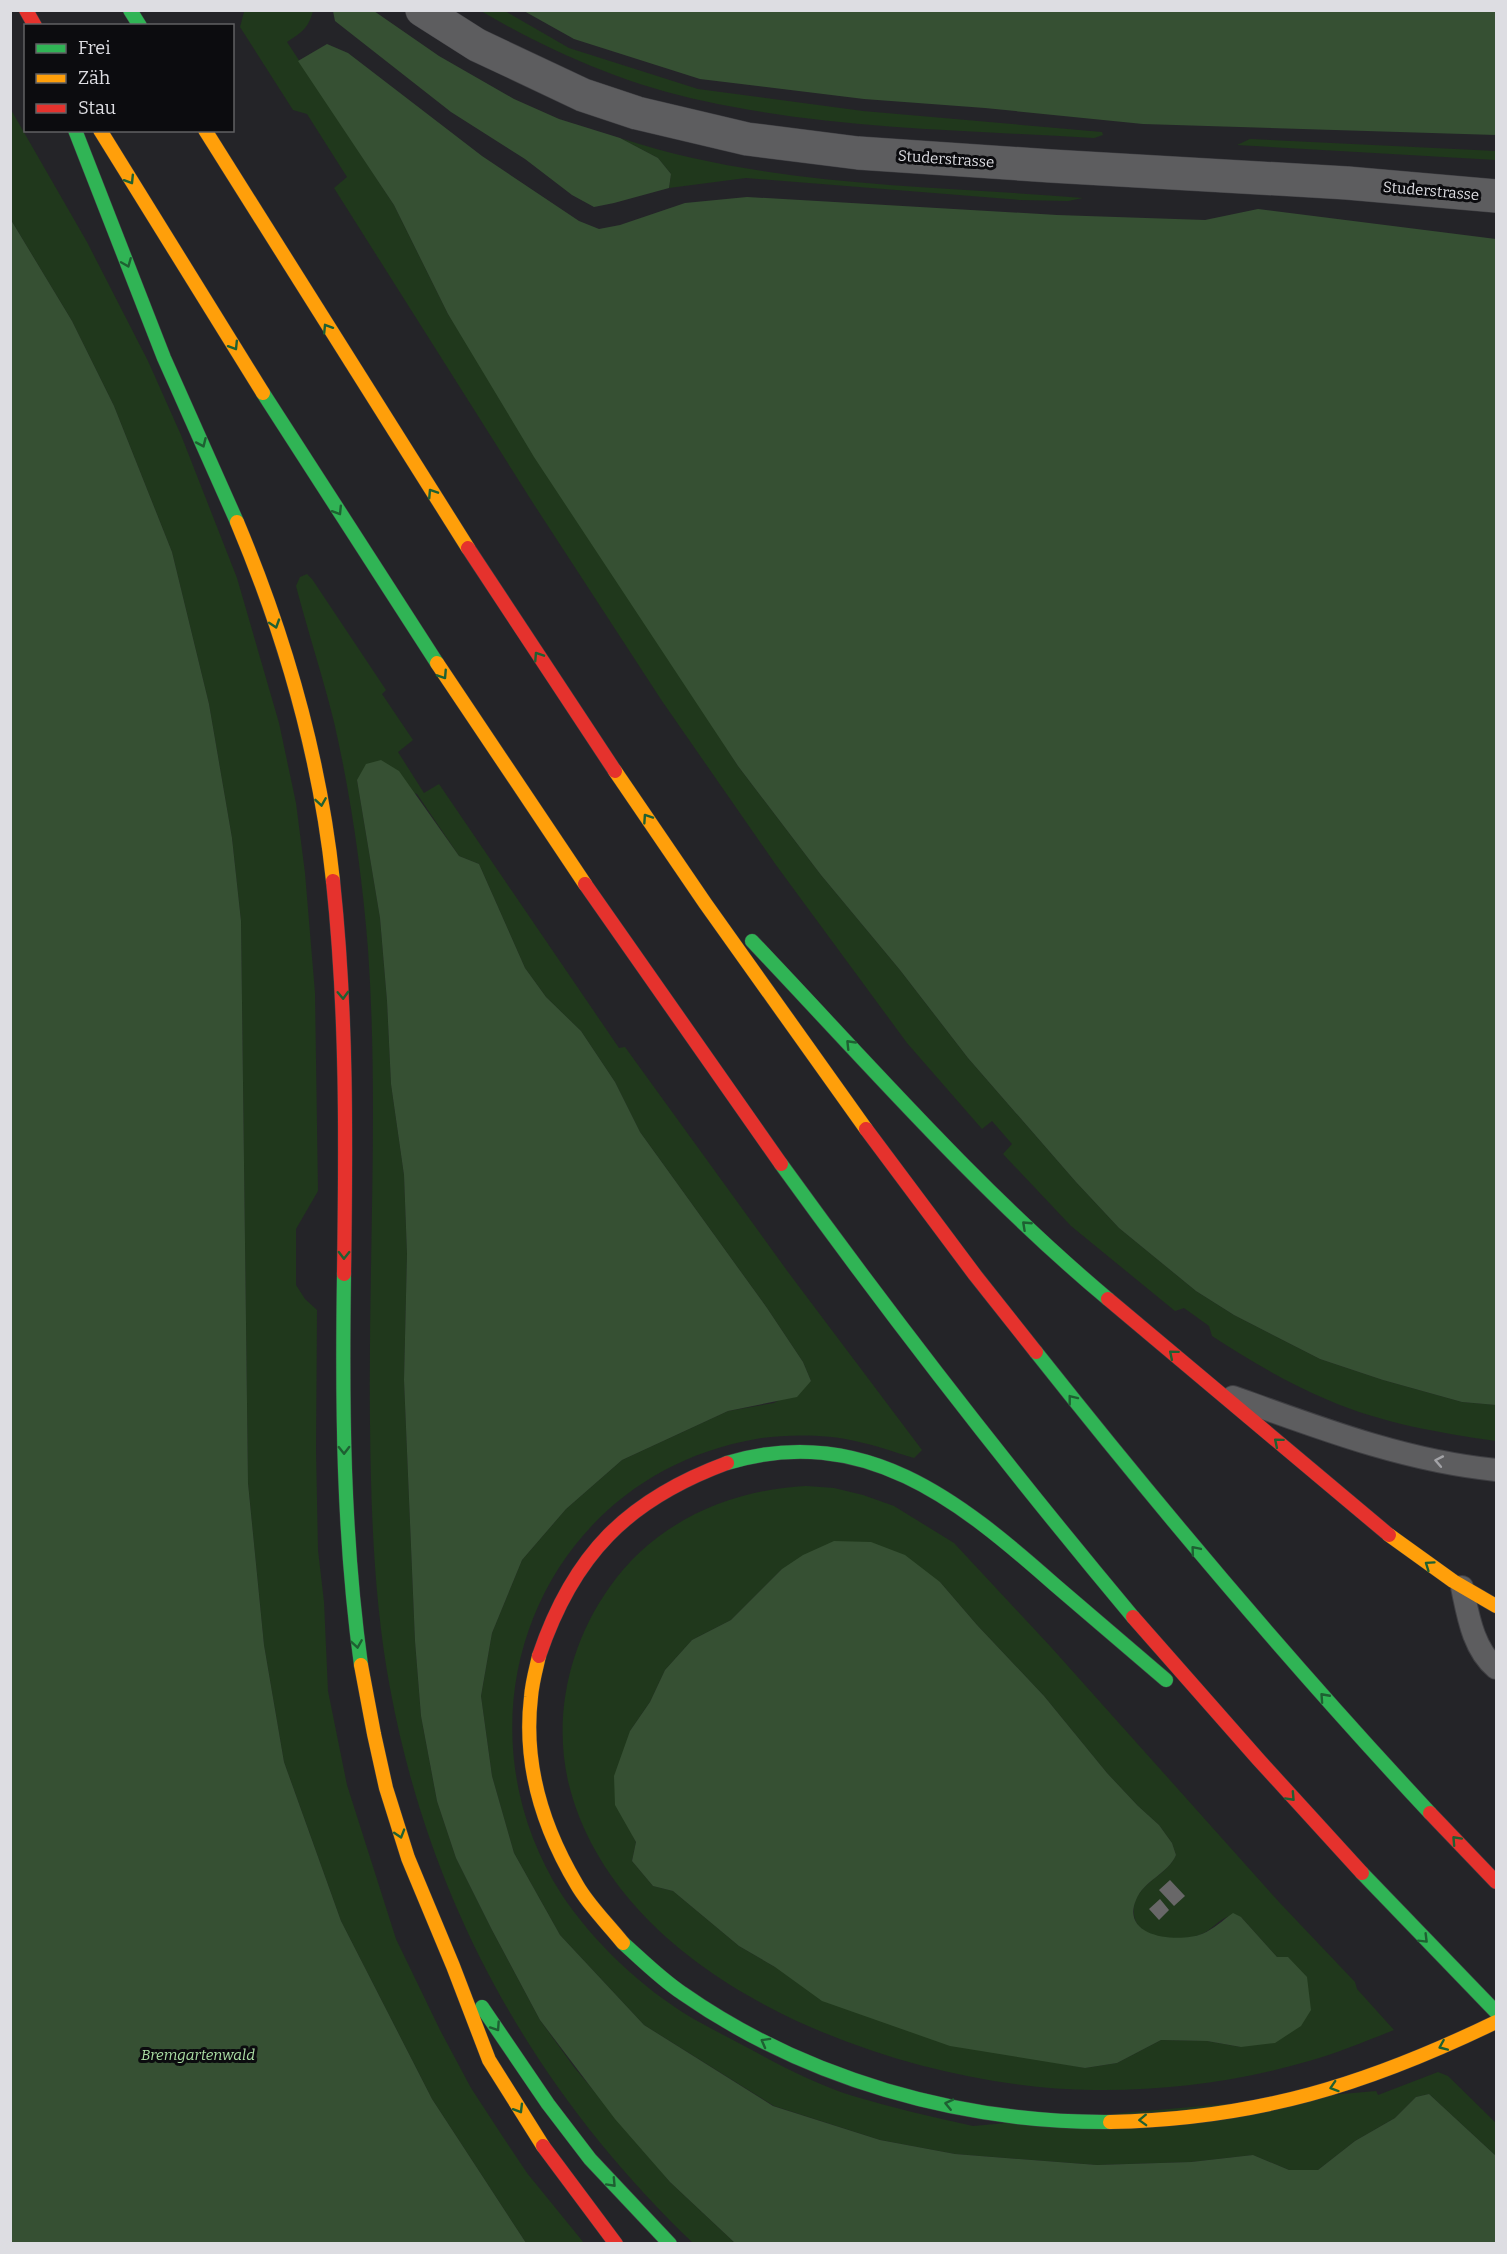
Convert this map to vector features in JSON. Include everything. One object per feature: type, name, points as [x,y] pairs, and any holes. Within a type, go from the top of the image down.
[{"type":"highway","points":[[130,10],[139,24]]},
{"type":"highway","points":[[76,132],[176,385],[229,502],[264,588],[311,744],[333,878],[343,987],[345,1085],[343,1418],[348,1560],[364,1690],[381,1770],[403,1844],[424,1902],[451,1961],[490,2061],[523,2117],[565,2178],[616,2244]]},
{"type":"highway","points":[[101,132],[268,400],[479,729],[606,918],[752,1124],[892,1315],[1029,1491],[1131,1615],[1251,1754],[1401,1917],[1497,2012]]},
{"type":"highway","points":[[206,132],[323,322],[565,698],[820,1068],[958,1255],[1091,1425],[1204,1561],[1324,1697],[1497,1882]]},
{"type":"highway","points":[[680,866],[1014,1215],[1080,1275],[1386,1533],[1462,1587],[1497,1606]]},
{"type":"highway","points":[[1251,1754],[967,1510],[929,1487],[865,1460],[814,1452],[773,1453],[727,1462],[679,1482],[632,1513],[600,1544],[571,1580],[551,1618],[537,1660],[530,1698],[529,1737],[533,1780],[545,1821],[564,1865],[590,1904],[620,1941],[662,1978],[715,2015],[772,2047],[839,2074],[898,2092],[967,2109],[1030,2118],[1094,2121],[1164,2119],[1235,2112],[1301,2098],[1390,2069],[1497,2022]]},
{"type":"highway","points":[[451,1961],[548,2104],[590,2159],[670,2244]]},
{"type":"street","name":"Studerstrasse","points":[[422,10],[477,45],[583,95],[637,113],[747,139],[858,153],[1336,182],[1497,196]]},
{"type":"lane","points":[[1218,1391],[1364,1443],[1422,1458],[1497,1470]]},
{"type":"lane","points":[[1462,1587],[1470,1626],[1489,1662],[1497,1668]]},
{"type":"green space","points":[[242,11],[313,11],[304,29],[287,42],[394,205],[448,314],[738,766],[821,875],[900,970],[968,1058],[1076,1182],[1119,1228],[1196,1291],[1234,1315],[1320,1359],[1383,1380],[1462,1402],[1496,1405],[1496,1441],[1432,1431],[1369,1415],[1283,1379],[1212,1336],[1209,1326],[1184,1308],[1175,1311],[1071,1226],[1003,1154],[1012,1144],[992,1121],[982,1129],[907,1043],[776,865],[662,701],[533,503],[334,188],[347,177],[307,114],[293,110],[240,27],[244,12]]},
{"type":"green space","points":[[333,11],[374,11],[439,56],[514,99],[559,119],[620,138],[658,158],[671,174],[669,188],[594,207],[572,195],[525,159],[451,112],[335,21]]},
{"type":"green space","points":[[481,11],[505,11],[569,48],[698,89],[863,111],[1102,132],[1103,135],[1094,138],[849,123],[704,101],[646,86],[589,65],[534,40]]},
{"type":"green space","points":[[524,11],[1496,11],[1496,135],[1143,124],[985,108],[864,99],[700,79],[574,39]]},
{"type":"green space","points":[[327,44],[348,53],[482,156],[579,221],[599,229],[620,225],[685,203],[747,197],[1057,215],[1205,220],[1258,209],[1496,239],[1496,1405],[1462,1402],[1383,1380],[1320,1359],[1234,1315],[1196,1291],[1119,1228],[968,1058],[900,970],[821,875],[738,766],[534,457],[448,314],[394,205],[298,61]]},
{"type":"green space","points":[[10,108],[87,242],[148,361],[181,435],[237,578],[279,723],[296,803],[305,873],[315,993],[318,1191],[296,1229],[296,1285],[305,1299],[317,1310],[318,1550],[324,1602],[328,1691],[347,1785],[396,1939],[440,2030],[471,2088],[527,2173],[584,2243],[526,2243],[432,2099],[341,1921],[284,1762],[264,1645],[248,1483],[241,921],[232,838],[209,704],[172,552],[114,406],[72,321],[11,220]]},
{"type":"green space","points":[[620,138],[676,154],[791,175],[849,182],[1083,198],[1068,201],[1020,200],[746,178],[669,188],[671,174],[658,158]]},
{"type":"green space","points":[[1250,139],[1496,151],[1496,160],[1237,145]]},
{"type":"green space","name":"Bremgartenwald","points":[[11,220],[72,321],[114,406],[172,552],[209,704],[232,838],[241,921],[248,1483],[264,1645],[284,1762],[341,1921],[432,2099],[526,2243],[11,2243]]},
{"type":"green space","points":[[307,574],[386,690],[382,694],[413,740],[398,752],[424,793],[439,784],[619,1048],[625,1047],[788,1272],[922,1450],[914,1458],[870,1444],[832,1437],[792,1436],[756,1439],[681,1462],[619,1500],[570,1552],[535,1613],[516,1681],[513,1753],[528,1825],[562,1895],[575,1913],[604,1947],[637,1979],[692,2018],[777,2063],[840,2092],[928,2116],[973,2126],[1376,2091],[1378,2095],[1438,2072],[1448,2076],[1496,2123],[1496,2156],[1429,2094],[1416,2097],[1395,2118],[1355,2141],[1318,2170],[1289,2170],[1253,2155],[1191,2162],[1097,2165],[955,2154],[880,2140],[774,2106],[644,2025],[560,1935],[514,1853],[492,1776],[481,1696],[492,1633],[522,1560],[566,1509],[622,1460],[728,1411],[774,1403],[811,1381],[803,1362],[767,1308],[640,1132],[615,1082],[581,1031],[546,997],[525,968],[479,864],[459,856],[417,794],[357,780],[380,918],[391,1084],[404,1175],[407,1254],[404,1380],[415,1641],[421,1716],[437,1801],[456,1858],[540,2020],[574,2067],[670,2182],[735,2243],[693,2243],[636,2185],[585,2123],[538,2058],[497,1990],[462,1919],[432,1845],[408,1768],[390,1688],[380,1623],[371,1491],[373,1068],[368,949],[363,892],[346,778],[330,705],[296,586],[300,577]]},
{"type":"green space","points":[[381,760],[399,771],[459,856],[479,864],[525,968],[546,997],[581,1031],[615,1082],[640,1132],[767,1308],[803,1362],[811,1381],[797,1397],[728,1411],[622,1460],[566,1509],[522,1560],[492,1633],[481,1696],[492,1776],[514,1853],[560,1935],[644,2025],[773,2106],[880,2140],[955,2154],[1097,2165],[1191,2162],[1253,2155],[1289,2170],[1318,2170],[1355,2141],[1395,2118],[1416,2097],[1429,2094],[1496,2156],[1496,2243],[735,2243],[670,2182],[615,2119],[540,2020],[456,1858],[437,1801],[421,1716],[415,1641],[404,1380],[407,1254],[404,1175],[391,1084],[380,918],[357,780],[366,764]]},
{"type":"green space","points":[[806,1486],[834,1488],[863,1495],[894,1506],[954,1543],[1050,1646],[1279,1902],[1355,1982],[1357,1989],[1394,2030],[1309,2061],[1257,2074],[1203,2083],[1121,2090],[1019,2085],[939,2070],[857,2046],[778,2012],[706,1969],[644,1916],[597,1853],[568,1781],[564,1756],[564,1705],[575,1656],[595,1609],[627,1565],[648,1545],[695,1514],[749,1494]],"holes":[[[782,1569],[940,1582],[1044,1696],[1107,1773],[1159,1825],[1172,1843],[1176,1855],[1172,1862],[1140,1892],[1135,1902],[1134,1916],[1142,1929],[1158,1938],[1187,1938],[1204,1933],[1227,1917],[1241,1917],[1277,1957],[1241,2047],[1207,2041],[1161,2040],[1117,2063],[1085,2068],[1043,2060],[775,1967],[739,1946],[673,1891],[653,1886],[632,1861],[636,1842],[629,1828],[630,1731],[650,1702],[665,1670],[692,1640],[731,1620]]]},
{"type":"green space","points":[[834,1541],[871,1542],[905,1555],[940,1582],[1044,1696],[1107,1773],[1159,1825],[1172,1843],[1176,1855],[1172,1862],[1144,1887],[1136,1900],[1133,1913],[1136,1923],[1154,1935],[1180,1938],[1202,1934],[1233,1913],[1241,1917],[1277,1957],[1288,1957],[1307,1977],[1311,2010],[1301,2026],[1275,2043],[1241,2047],[1207,2041],[1161,2040],[1117,2063],[1085,2068],[950,2046],[822,2001],[775,1967],[739,1946],[673,1891],[653,1886],[632,1861],[636,1842],[615,1805],[614,1776],[630,1731],[650,1702],[665,1670],[692,1640],[731,1620],[782,1569],[803,1555]]},
{"type":"building","points":[[1170,1880],[1185,1896],[1174,1906],[1159,1890]]},
{"type":"building","points":[[1160,1899],[1169,1910],[1159,1920],[1149,1909]]},
{"type":"traffic: fast","points":[[130,10],[139,24]]},
{"type":"traffic: fast","points":[[76,132],[164,358],[237,522]]},
{"type":"traffic: fast","points":[[263,393],[437,663]]},
{"type":"traffic: fast","points":[[752,941],[969,1170],[1060,1258],[1108,1299]]},
{"type":"traffic: fast","points":[[781,1164],[953,1394],[1133,1617]]},
{"type":"traffic: fast","points":[[344,1274],[343,1372],[347,1519],[361,1665]]},
{"type":"traffic: fast","points":[[1036,1352],[1228,1587],[1430,1813]]},
{"type":"traffic: fast","points":[[727,1463],[776,1453],[822,1453],[865,1461],[906,1477],[945,1498],[982,1524],[1166,1680]]},
{"type":"traffic: fast","points":[[1362,1873],[1496,2012]]},
{"type":"traffic: fast","points":[[623,1943],[674,1988],[730,2023],[780,2050],[832,2072],[886,2090],[941,2104],[997,2114],[1054,2120],[1110,2122]]},
{"type":"traffic: fast","points":[[482,2007],[548,2104],[590,2159],[670,2244]]},
{"type":"traffic: slow","points":[[101,132],[263,393]]},
{"type":"traffic: slow","points":[[206,132],[468,548]]},
{"type":"traffic: slow","points":[[237,522],[270,609],[298,698],[319,789],[333,881]]},
{"type":"traffic: slow","points":[[437,663],[585,884]]},
{"type":"traffic: slow","points":[[615,771],[705,903],[866,1129]]},
{"type":"traffic: slow","points":[[1389,1535],[1453,1581],[1496,1606]]},
{"type":"traffic: slow","points":[[539,1656],[532,1687],[529,1722],[530,1747],[538,1795],[554,1841],[577,1885],[623,1943]]},
{"type":"traffic: slow","points":[[361,1665],[386,1788],[408,1858],[489,2060],[543,2146]]},
{"type":"traffic: slow","points":[[1110,2122],[1214,2114],[1262,2106],[1309,2094],[1355,2081],[1401,2064],[1496,2022]]},
{"type":"traffic: jam","points":[[26,10],[34,24]]},
{"type":"traffic: jam","points":[[468,548],[615,771]]},
{"type":"traffic: jam","points":[[333,881],[343,1028],[344,1274]]},
{"type":"traffic: jam","points":[[585,884],[781,1164]]},
{"type":"traffic: jam","points":[[866,1129],[975,1275],[1036,1352]]},
{"type":"traffic: jam","points":[[1108,1299],[1389,1535]]},
{"type":"traffic: jam","points":[[539,1656],[569,1588],[587,1560],[608,1536],[660,1495],[727,1463]]},
{"type":"traffic: jam","points":[[1133,1617],[1362,1873]]},
{"type":"traffic: jam","points":[[1430,1813],[1496,1882]]},
{"type":"traffic: jam","points":[[543,2146],[616,2244]]}]
